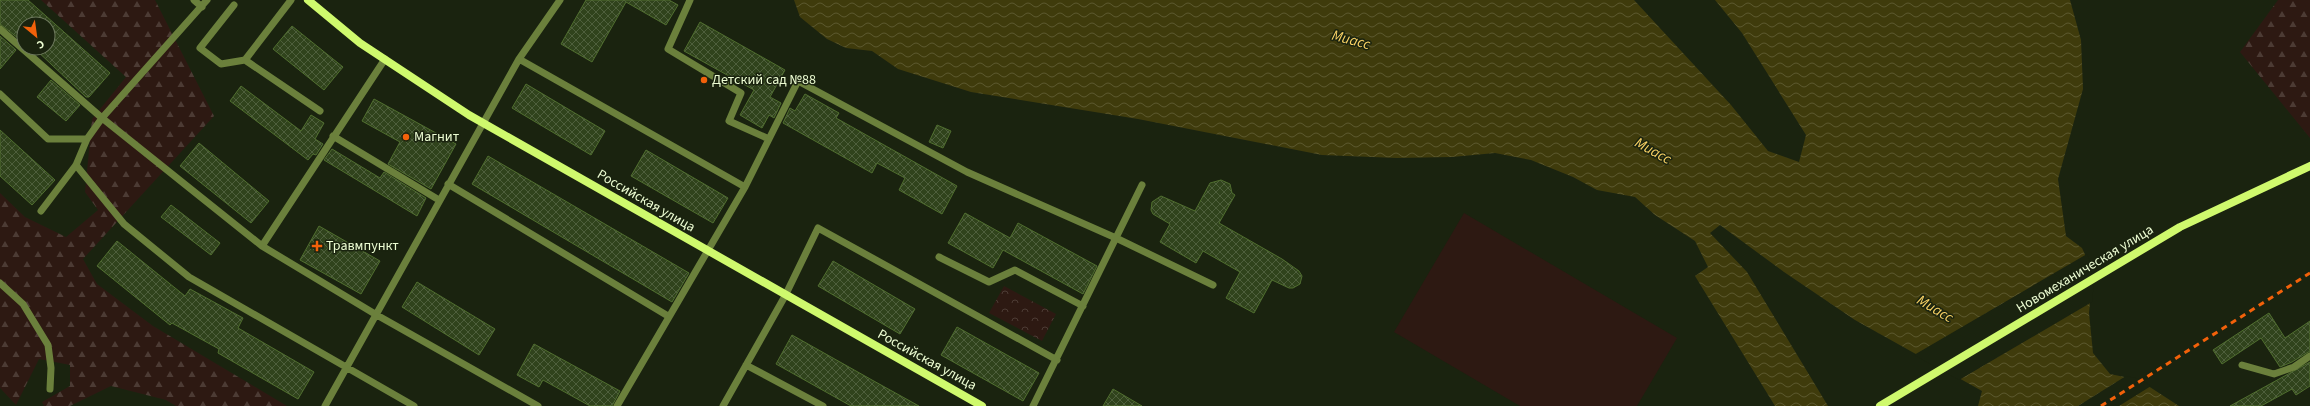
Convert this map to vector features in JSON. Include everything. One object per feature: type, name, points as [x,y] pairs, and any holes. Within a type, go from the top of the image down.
[{"type":"main road","name":"Российская улица","points":[[308,0],[360,42],[482,122],[785,296],[982,406]]},
{"type":"main road","name":"Новомеханическая улица","points":[[1880,406],[2180,227],[2310,166]]},
{"type":"lane","points":[[194,0],[202,7]]},
{"type":"lane","points":[[40,210],[76,165],[88,139],[102,118],[207,0]]},
{"type":"lane","points":[[246,60],[291,0]]},
{"type":"lane","points":[[324,406],[482,122],[519,59],[560,0]]},
{"type":"lane","points":[[690,0],[668,49],[742,93],[729,121],[769,139]]},
{"type":"lane","points":[[234,5],[200,48],[221,64],[246,60],[320,111]]},
{"type":"lane","points":[[0,29],[102,118],[262,246],[376,314],[538,406]]},
{"type":"lane","points":[[262,246],[385,59]]},
{"type":"lane","points":[[519,59],[745,187]]},
{"type":"lane","points":[[617,406],[706,250],[745,187],[798,81],[967,172],[1116,238],[1213,285]]},
{"type":"lane","points":[[0,94],[48,139],[88,139]]},
{"type":"lane","points":[[333,136],[439,200]]},
{"type":"lane","points":[[76,165],[124,224],[189,277],[414,406]]},
{"type":"lane","points":[[448,184],[668,316]]},
{"type":"lane","points":[[1033,406],[1142,185]]},
{"type":"lane","points":[[723,406],[785,296],[818,228],[1057,360]]},
{"type":"lane","points":[[939,257],[989,282],[1015,270],[1083,306]]},
{"type":"lane","points":[[0,283],[23,304],[48,345],[51,368],[50,389]]},
{"type":"lane","points":[[2242,365],[2274,374],[2294,367],[2310,356]]},
{"type":"lane","points":[[746,365],[823,406]]},
{"type":"green space","points":[[41,0],[155,0],[214,116],[83,259],[97,284],[153,326],[287,406],[176,406],[166,400],[111,386],[70,406],[44,406],[42,402],[70,386],[70,365],[39,359],[16,405],[0,388],[0,193],[25,217],[66,237],[98,210],[85,192],[92,119],[126,77]]},
{"type":"green space","points":[[2278,0],[2310,0],[2310,138],[2240,52]]},
{"type":"green space","points":[[1464,213],[1677,338],[1637,406],[1520,406],[1394,332]]},
{"type":"green space","points":[[1004,286],[1056,314],[1042,341],[989,313]]},
{"type":"water","name":"Миасс","points":[[794,0],[1634,0],[1731,105],[1768,151],[1799,162],[1806,135],[1742,33],[1715,0],[2070,0],[2081,40],[2083,89],[2058,179],[2066,236],[2082,248],[2093,272],[2089,313],[2093,353],[2110,374],[2139,380],[2179,406],[1978,406],[1982,391],[1855,320],[1784,272],[1720,225],[1710,233],[1747,272],[1828,406],[1775,406],[1695,276],[1708,267],[1695,241],[1655,215],[1635,197],[1597,190],[1573,177],[1531,160],[1495,153],[1452,157],[1397,158],[1322,155],[1138,119],[971,92],[898,69],[872,51],[846,48],[827,39],[800,17]]},
{"type":"pier","points":[[2087,254],[2095,272],[2092,302],[1959,380],[1914,355]]},
{"type":"pier","points":[[2126,376],[2140,379],[2151,386],[2119,406],[2078,406]]},
{"type":"building","points":[[0,0],[28,0],[46,16],[16,16],[16,37],[0,24]]},
{"type":"building","points":[[586,0],[669,0],[678,5],[666,25],[626,2],[592,62],[561,44]]},
{"type":"building","points":[[700,22],[785,70],[770,97],[781,103],[774,118],[769,115],[762,128],[740,115],[754,90],[684,51]]},
{"type":"building","points":[[56,25],[110,73],[89,97],[86,97],[42,56],[56,56]]},
{"type":"building","points":[[292,26],[343,67],[324,90],[273,49]]},
{"type":"building","points":[[0,36],[16,50],[0,69]]},
{"type":"building","points":[[51,80],[80,105],[66,121],[37,97]]},
{"type":"building","points":[[526,84],[605,131],[591,155],[512,108]]},
{"type":"building","points":[[241,86],[301,131],[311,115],[324,123],[315,139],[323,144],[316,155],[313,154],[308,160],[230,101]]},
{"type":"building","points":[[805,94],[839,113],[836,118],[957,186],[942,214],[899,190],[905,178],[877,163],[872,173],[783,123],[790,108],[795,111]]},
{"type":"building","points":[[374,99],[456,144],[431,189],[388,164],[400,142],[362,121]]},
{"type":"building","points":[[937,125],[951,131],[943,148],[929,142]]},
{"type":"building","points":[[0,130],[55,180],[32,205],[0,176]]},
{"type":"building","points":[[199,143],[269,201],[251,223],[180,166]]},
{"type":"building","points":[[332,149],[380,178],[384,172],[426,198],[417,216],[324,160]]},
{"type":"building","points":[[646,150],[728,198],[713,223],[631,176]]},
{"type":"building","points":[[488,156],[689,273],[672,302],[472,184]]},
{"type":"building","points":[[1221,180],[1230,184],[1232,193],[1235,195],[1219,223],[1282,259],[1299,271],[1302,276],[1300,284],[1293,288],[1289,288],[1272,280],[1254,313],[1226,298],[1240,272],[1203,251],[1196,263],[1160,242],[1170,224],[1153,214],[1151,210],[1152,202],[1161,196],[1195,211],[1210,183]]},
{"type":"building","points":[[171,205],[220,243],[211,255],[161,217]]},
{"type":"building","points":[[965,213],[1010,238],[1018,223],[1097,266],[1083,294],[1003,250],[993,268],[948,243]]},
{"type":"building","points":[[319,226],[380,261],[361,294],[300,260]]},
{"type":"building","points":[[117,241],[185,296],[190,289],[243,318],[238,328],[314,372],[298,399],[218,353],[219,349],[172,323],[170,325],[97,266]]},
{"type":"building","points":[[833,261],[915,309],[900,334],[818,286]]},
{"type":"building","points":[[417,282],[495,329],[479,355],[402,307]]},
{"type":"building","points":[[2269,313],[2285,338],[2310,321],[2310,351],[2292,362],[2280,367],[2261,338],[2222,364],[2213,350]]},
{"type":"building","points":[[957,327],[1039,373],[1023,401],[941,355]]},
{"type":"building","points":[[792,335],[919,406],[851,406],[776,364]]},
{"type":"building","points":[[534,344],[620,391],[612,406],[590,406],[543,380],[539,387],[517,375]]},
{"type":"building","points":[[2310,362],[2310,386],[2296,395],[2292,389],[2261,406],[2230,406]]},
{"type":"building","points":[[1113,389],[1142,406],[1103,406]]},
{"type":"railway","points":[[2101,406],[2310,273]]},
{"type":"place","name":"Детский сад №88","points":[[704,80]]},
{"type":"place","name":"Магнит","points":[[406,137]]},
{"type":"place","name":"Травмпункт","points":[[317,246]]}]
